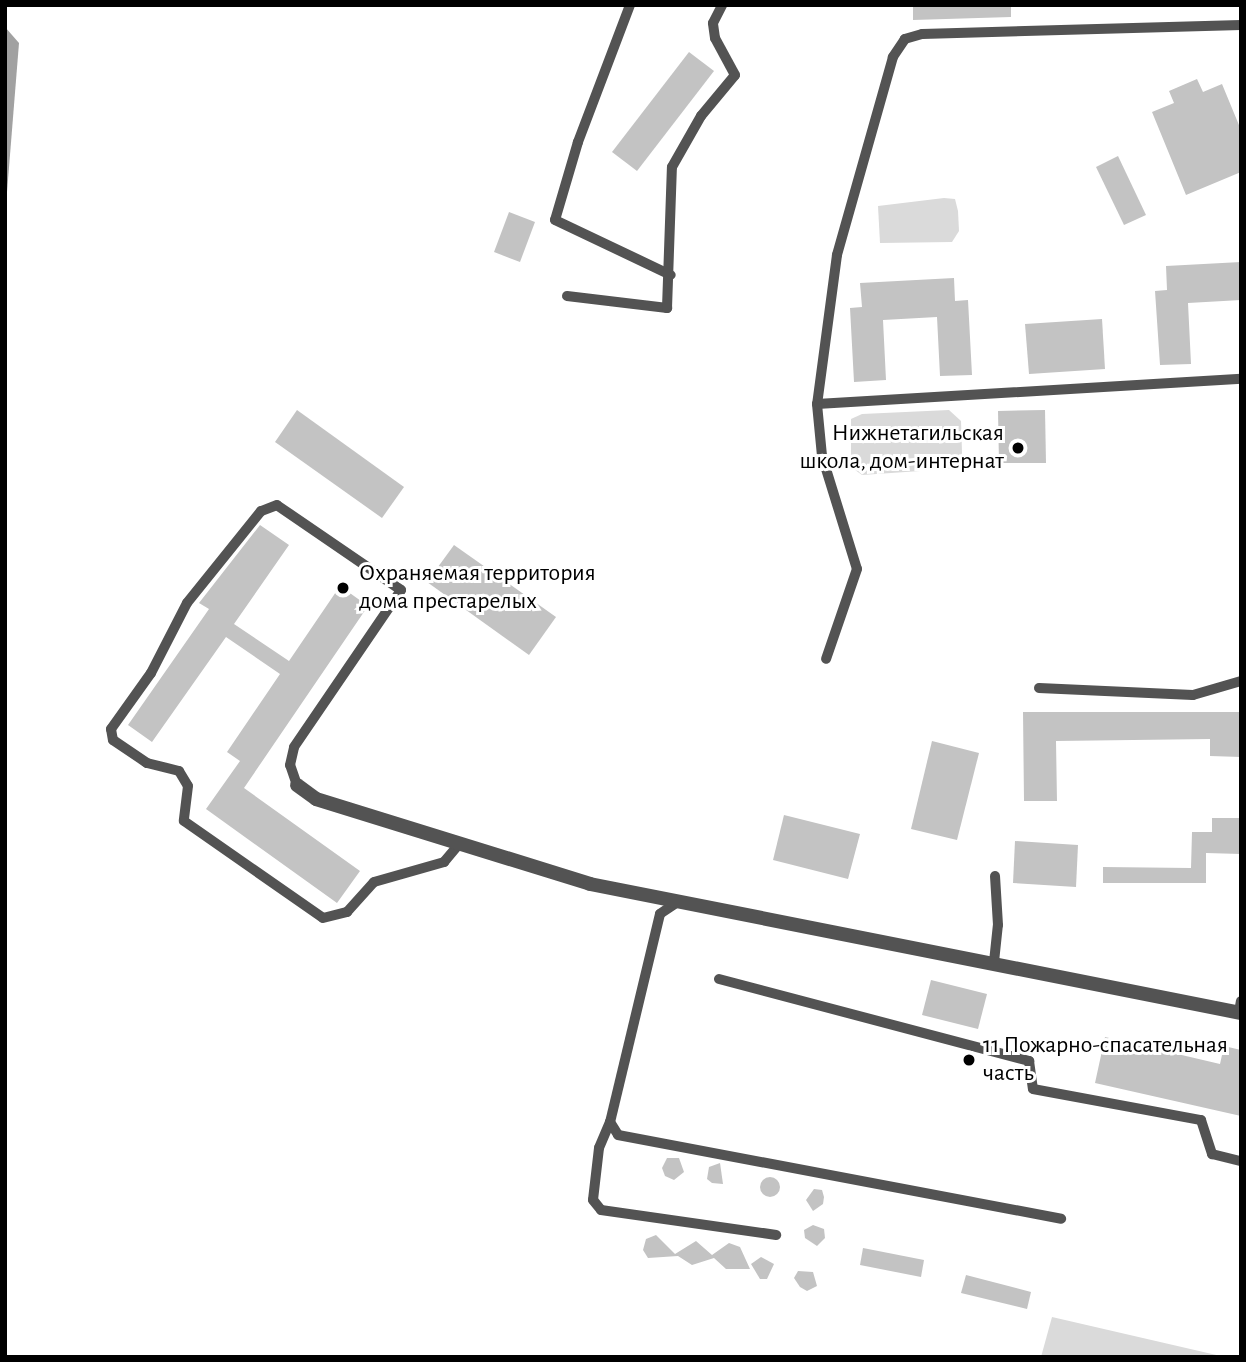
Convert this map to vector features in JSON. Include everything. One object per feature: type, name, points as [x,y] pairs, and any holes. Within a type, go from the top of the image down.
[{"type":"street","points":[[297,785],[317,799],[590,884],[1240,1009]]},
{"type":"lane","points":[[630,5],[578,142],[555,220],[671,275]]},
{"type":"lane","points":[[567,296],[667,307],[671,275],[668,191],[672,167],[701,116],[735,75],[715,38],[713,23],[722,5]]},
{"type":"lane","points":[[826,659],[857,569],[822,456],[817,404],[837,255],[893,57],[905,39],[922,34],[1241,25]]},
{"type":"lane","points":[[817,404],[1241,379]]},
{"type":"lane","points":[[297,785],[290,765],[294,747],[401,590],[277,505],[261,511],[187,603],[151,673],[111,729],[113,740],[147,763],[179,771],[187,786],[184,821],[323,918],[347,912],[374,883],[444,862],[460,844]]},
{"type":"lane","points":[[1039,688],[1194,695],[1241,681]]},
{"type":"lane","points":[[994,962],[998,925],[995,876]]},
{"type":"lane","points":[[679,901],[660,914],[610,1122],[599,1148],[593,1200],[601,1210],[776,1235]]},
{"type":"lane","points":[[719,979],[1029,1061],[1033,1089],[1201,1120],[1212,1154],[1241,1161]]},
{"type":"lane","points":[[610,1122],[618,1135],[1061,1219]]},
{"type":"shaded area","points":[[5,27],[19,43],[5,217]]},
{"type":"shaded area","points":[[955,199],[958,211],[959,231],[952,242],[880,243],[878,206]]},
{"type":"shaded area","points":[[949,410],[961,421],[962,453],[959,463],[949,469],[862,475],[851,467],[851,419],[862,414]]},
{"type":"shaded area","points":[[1052,1317],[1225,1357],[1041,1357]]},
{"type":"building","points":[[913,5],[1011,5],[1011,17],[913,20]]},
{"type":"building","points":[[689,52],[714,71],[637,171],[612,152]]},
{"type":"building","points":[[1197,79],[1203,92],[1222,84],[1241,130],[1241,172],[1186,195],[1152,112],[1174,103],[1169,91]]},
{"type":"building","points":[[1118,156],[1146,215],[1124,225],[1096,167]]},
{"type":"building","points":[[509,212],[535,222],[520,262],[494,252]]},
{"type":"building","points":[[1241,262],[1241,300],[1188,303],[1191,364],[1160,365],[1155,291],[1167,290],[1166,266]]},
{"type":"building","points":[[954,278],[955,301],[968,300],[972,375],[940,376],[937,317],[883,320],[886,380],[854,382],[850,308],[862,307],[860,283]]},
{"type":"building","points":[[1102,319],[1105,369],[1029,374],[1025,324]]},
{"type":"building","points":[[297,410],[404,487],[382,518],[275,442]]},
{"type":"building","points":[[1045,410],[1046,463],[999,463],[998,411]]},
{"type":"building","points":[[260,525],[289,545],[234,624],[289,661],[340,586],[368,606],[244,788],[360,871],[337,903],[206,809],[240,761],[227,752],[280,674],[226,637],[152,742],[128,725],[209,609],[199,603]]},
{"type":"building","points":[[454,545],[556,617],[529,655],[427,582]]},
{"type":"building","points":[[1023,712],[1241,712],[1241,757],[1210,756],[1210,739],[1056,741],[1057,801],[1024,801]]},
{"type":"building","points":[[932,741],[979,753],[957,840],[911,829]]},
{"type":"building","points":[[784,815],[860,834],[848,879],[773,860]]},
{"type":"building","points":[[1212,818],[1240,818],[1241,854],[1206,853],[1206,883],[1103,883],[1103,867],[1191,868],[1192,832],[1212,832]]},
{"type":"building","points":[[1015,841],[1078,845],[1076,887],[1013,883]]},
{"type":"building","points":[[931,980],[987,994],[978,1029],[922,1015]]},
{"type":"building","points":[[1105,1037],[1220,1064],[1224,1046],[1241,1050],[1241,1116],[1095,1083]]},
{"type":"building","points":[[667,1158],[679,1158],[684,1172],[674,1180],[665,1176],[662,1168]]},
{"type":"building","points":[[720,1163],[723,1184],[712,1183],[707,1179],[709,1167]]},
{"type":"building","points":[[770,1177],[777,1180],[780,1187],[777,1194],[770,1197],[763,1194],[760,1187],[763,1180]]},
{"type":"building","points":[[814,1189],[822,1190],[824,1197],[823,1204],[813,1211],[806,1200]]},
{"type":"building","points":[[813,1225],[824,1229],[825,1238],[817,1246],[805,1238],[804,1230]]},
{"type":"building","points":[[656,1235],[675,1254],[696,1241],[712,1255],[729,1243],[740,1247],[750,1269],[726,1269],[714,1258],[692,1265],[678,1256],[648,1258],[643,1250],[646,1239]]},
{"type":"building","points":[[863,1248],[924,1260],[921,1277],[860,1265]]},
{"type":"building","points":[[761,1257],[774,1264],[767,1279],[760,1279],[751,1264]]},
{"type":"building","points":[[798,1271],[813,1272],[817,1286],[807,1291],[800,1287],[794,1278]]},
{"type":"building","points":[[966,1275],[1031,1292],[1027,1309],[961,1293]]},
{"type":"place","name":"Нижнетагильская школа, дом-интернат","points":[[1018,448]]},
{"type":"place","name":"Охраняемая территория дома престарелых","points":[[343,588]]},
{"type":"place","name":"11 Пожарно-спасательная часть","points":[[969,1060]]}]
